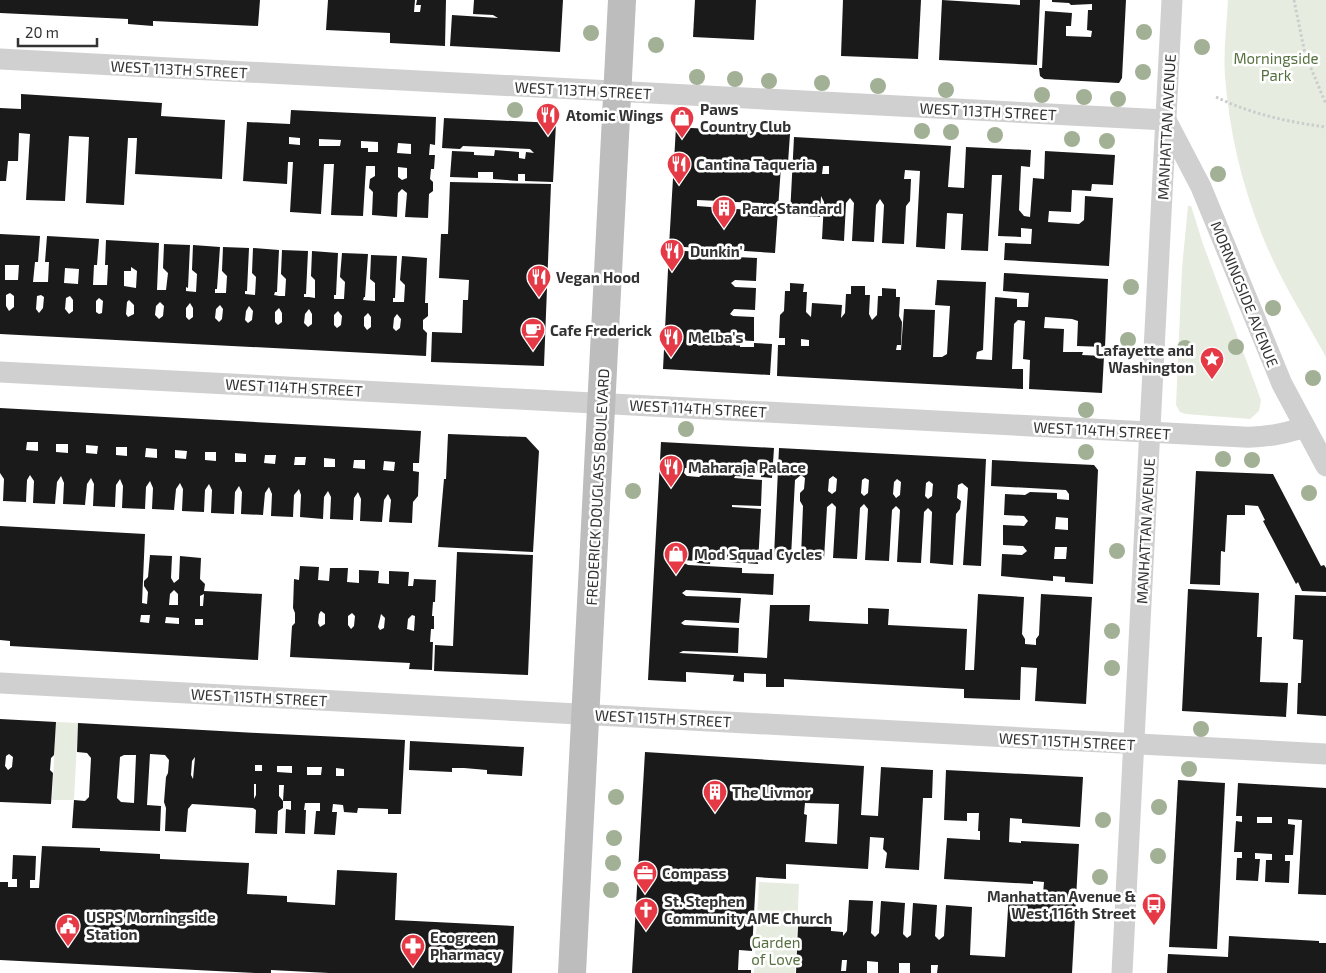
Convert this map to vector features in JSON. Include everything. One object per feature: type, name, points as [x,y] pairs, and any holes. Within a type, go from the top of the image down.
[{"type":"main road","name":"FREDERICK DOUGLASS BOULEVARD","points":[[572,973],[622,0]]},
{"type":"street","name":"MANHATTAN AVENUE","points":[[1122,973],[1172,0]]},
{"type":"street","name":"WEST 113TH STREET","points":[[0,59],[1166,120]]},
{"type":"street","name":"MORNINGSIDE AVENUE","points":[[1166,120],[1201,187],[1282,384],[1326,466]]},
{"type":"street","name":"WEST 114TH STREET","points":[[0,372],[602,402],[1255,438],[1281,434],[1305,427]]},
{"type":"street","name":"WEST 115TH STREET","points":[[0,684],[1326,754]]},
{"type":"path","points":[[1294,0],[1305,54],[1326,104]]},
{"type":"path","points":[[1216,97],[1245,110],[1289,122],[1326,127]]},
{"type":"green space","name":"Morningside Park","points":[[1228,0],[1326,0],[1326,357],[1284,282],[1269,251],[1248,197],[1233,137],[1227,97],[1225,48]]},
{"type":"green space","points":[[1188,206],[1191,206],[1203,244],[1261,400],[1259,411],[1250,419],[1186,414],[1180,412],[1176,405],[1182,268]]},
{"type":"green space","points":[[56,722],[78,723],[74,800],[52,800]]},
{"type":"green space","name":"Garden of Love","points":[[759,882],[799,884],[795,973],[754,973]]},
{"type":"building","points":[[0,0],[260,0],[258,26],[153,21],[153,26],[128,24],[128,19],[0,13]]},
{"type":"building","points":[[328,0],[415,0],[414,12],[420,12],[421,5],[416,5],[417,0],[446,0],[445,46],[390,43],[390,33],[326,30]]},
{"type":"building","points":[[474,0],[563,0],[560,52],[450,46],[452,15],[498,18],[493,15],[473,14]]},
{"type":"building","points":[[695,0],[756,0],[754,40],[693,37]]},
{"type":"building","points":[[843,0],[921,0],[918,59],[841,56]]},
{"type":"building","points":[[942,0],[1020,5],[1020,0],[1040,0],[1037,65],[939,60]]},
{"type":"building","points":[[1052,0],[1126,0],[1122,78],[1119,83],[1044,79],[1040,76],[1039,68],[1042,68],[1045,11],[1072,13],[1071,26],[1066,26],[1066,36],[1091,37],[1092,31],[1087,30],[1088,10],[1092,10],[1092,4],[1071,5],[1069,3],[1052,2]]},
{"type":"building","points":[[21,94],[162,103],[161,116],[225,120],[222,179],[135,174],[137,138],[128,138],[124,205],[86,203],[89,137],[69,136],[65,201],[26,200],[30,134],[19,133],[18,161],[8,161],[6,181],[0,181],[0,108],[21,109]]},
{"type":"building","points":[[291,110],[436,117],[435,145],[430,144],[429,155],[435,155],[434,169],[431,169],[430,179],[433,182],[433,191],[429,194],[428,218],[405,217],[407,193],[402,189],[398,193],[397,217],[372,215],[373,192],[369,188],[370,179],[375,176],[375,166],[366,166],[363,216],[331,215],[334,164],[324,164],[321,214],[290,212],[293,162],[288,162],[287,184],[243,181],[247,122],[290,124]],"holes":[[[289,137],[300,138],[300,145],[289,144]],[[319,139],[341,140],[340,146],[319,146]],[[361,141],[378,142],[378,152],[368,152],[368,148],[361,148]],[[398,143],[411,144],[411,154],[397,153]],[[398,167],[407,168],[407,178],[402,180],[398,177]]]},
{"type":"building","points":[[444,118],[556,123],[553,182],[525,181],[525,174],[518,174],[518,181],[493,179],[493,172],[478,172],[478,178],[450,177],[452,151],[474,152],[474,155],[494,156],[495,150],[519,152],[519,158],[525,159],[526,152],[534,153],[530,149],[463,146],[460,149],[442,148]]},
{"type":"building","points":[[676,127],[790,134],[788,163],[701,159],[695,162],[699,162],[699,169],[765,172],[765,165],[781,166],[775,253],[669,246]],"holes":[[[733,199],[735,202],[763,203],[763,211],[697,206],[697,200],[720,201]]]},
{"type":"building","points":[[794,137],[951,146],[948,187],[964,188],[966,147],[1031,150],[1030,167],[1021,166],[1019,210],[1024,216],[1030,217],[1033,178],[1044,179],[1045,151],[1115,155],[1113,185],[1092,184],[1091,191],[1072,190],[1071,212],[1049,211],[1048,222],[1079,224],[1084,220],[1085,196],[1113,198],[1109,266],[1004,260],[1005,243],[1031,244],[1032,229],[1021,228],[1021,237],[998,236],[1002,175],[992,175],[988,251],[961,250],[963,214],[947,213],[945,249],[916,247],[920,171],[905,170],[904,179],[911,179],[910,201],[906,206],[904,244],[882,243],[884,205],[880,199],[876,205],[874,242],[852,241],[854,203],[850,198],[846,203],[844,241],[822,239],[824,202],[821,196],[820,217],[790,215]],"holes":[[[823,166],[829,166],[829,174],[822,174]]]},
{"type":"building","points":[[450,182],[551,184],[544,366],[431,362],[432,332],[462,333],[463,300],[468,300],[469,280],[439,278],[441,234],[448,234]]},
{"type":"building","points":[[0,234],[40,236],[38,262],[35,262],[33,282],[48,282],[49,262],[45,262],[47,236],[99,239],[97,265],[94,265],[93,285],[107,285],[108,265],[105,265],[106,240],[159,243],[157,290],[166,290],[168,273],[163,268],[164,244],[190,245],[188,288],[186,287],[186,291],[196,292],[197,274],[192,270],[193,245],[220,247],[217,289],[215,289],[215,293],[226,293],[227,276],[222,271],[223,247],[249,248],[247,291],[245,291],[245,294],[255,295],[256,277],[252,273],[253,248],[279,250],[277,292],[274,295],[279,296],[285,296],[286,279],[281,274],[282,250],[308,251],[306,294],[304,294],[304,297],[315,298],[315,280],[311,276],[312,251],[338,253],[336,295],[334,295],[334,299],[344,299],[345,282],[340,277],[342,253],[368,254],[365,297],[363,300],[375,301],[375,283],[370,279],[371,255],[397,256],[395,298],[393,298],[393,302],[404,302],[405,285],[400,280],[402,256],[427,258],[425,303],[428,303],[428,316],[423,320],[423,329],[427,333],[426,356],[0,334]],"holes":[[[5,265],[19,265],[18,280],[5,280]],[[131,267],[137,271],[136,288],[124,286],[124,271],[131,271]],[[65,268],[79,269],[78,284],[64,283]],[[10,293],[14,296],[14,307],[9,311],[6,306],[6,295]],[[41,295],[44,297],[43,308],[39,313],[36,309],[37,296]],[[70,296],[73,300],[73,311],[69,314],[65,309],[66,298]],[[99,298],[103,301],[102,313],[96,312],[96,301]],[[129,300],[134,305],[134,314],[128,317],[126,314],[127,302]],[[160,302],[164,306],[163,316],[159,319],[155,315],[156,306]],[[190,303],[193,308],[193,317],[189,320],[186,317],[186,308]],[[220,305],[223,309],[222,319],[219,322],[215,318],[216,309]],[[249,306],[253,311],[252,320],[248,323],[245,320],[246,311]],[[279,308],[282,313],[282,322],[278,325],[275,322],[275,312]],[[309,309],[312,314],[312,324],[308,327],[304,323],[305,314]],[[338,311],[342,316],[341,325],[337,328],[334,325],[334,315]],[[368,313],[371,317],[371,327],[367,330],[364,326],[364,317]],[[397,314],[401,319],[400,328],[396,331],[393,328],[394,318]]]},
{"type":"building","points":[[669,250],[733,254],[736,257],[757,258],[756,281],[735,280],[731,283],[735,287],[756,288],[755,310],[734,309],[730,314],[733,316],[754,317],[754,341],[732,340],[729,342],[740,342],[740,347],[754,347],[754,343],[772,344],[770,375],[663,369]]},
{"type":"building","points":[[1004,273],[1108,279],[1105,347],[1077,346],[1078,321],[1072,319],[1045,317],[1044,328],[1064,329],[1063,352],[1083,352],[1082,355],[1104,356],[1102,393],[1029,389],[1030,360],[1023,359],[1025,321],[1018,320],[1014,324],[1012,369],[1023,369],[1023,389],[777,376],[778,345],[785,345],[785,338],[779,338],[780,315],[784,311],[785,291],[790,291],[790,283],[804,284],[803,292],[807,292],[806,312],[811,317],[812,303],[842,305],[841,318],[845,313],[846,294],[851,294],[851,286],[865,286],[865,295],[870,295],[869,314],[872,320],[877,315],[878,296],[882,296],[882,288],[896,289],[896,297],[900,297],[899,316],[902,322],[901,345],[897,345],[896,350],[901,350],[904,309],[935,310],[933,357],[942,357],[947,354],[950,306],[935,305],[937,280],[986,282],[983,350],[977,352],[976,359],[992,360],[995,297],[1017,299],[1017,307],[1028,307],[1029,293],[1003,291]],"holes":[[[801,339],[809,340],[809,346],[801,346]]]},
{"type":"building","points":[[0,408],[421,431],[419,463],[413,463],[413,471],[419,472],[418,496],[413,502],[412,523],[389,522],[391,500],[388,494],[384,500],[382,522],[360,521],[361,499],[358,492],[354,498],[353,520],[330,519],[331,497],[328,491],[324,497],[323,519],[300,517],[301,495],[299,489],[294,495],[293,517],[271,516],[272,494],[269,487],[265,493],[263,515],[241,514],[242,492],[239,486],[235,492],[234,514],[211,513],[212,490],[209,484],[205,490],[204,512],[182,511],[183,489],[180,483],[176,489],[174,510],[152,509],[153,488],[150,481],[146,487],[145,509],[122,508],[123,486],[120,479],[116,485],[115,507],[93,506],[94,484],[91,478],[87,484],[85,505],[63,504],[64,483],[61,476],[57,482],[55,504],[33,503],[34,481],[30,475],[27,480],[26,502],[3,501],[4,479],[0,473]],"holes":[[[27,442],[38,442],[38,451],[26,450]],[[56,444],[68,444],[68,453],[56,452]],[[86,445],[98,446],[97,454],[86,453]],[[116,447],[127,447],[127,456],[116,455]],[[146,448],[157,449],[157,458],[145,457]],[[175,450],[187,451],[186,459],[175,458]],[[205,452],[216,452],[216,461],[205,460]],[[235,453],[246,454],[246,462],[235,462]],[[265,455],[276,455],[275,464],[264,463]],[[295,457],[306,457],[305,465],[294,465]],[[324,458],[335,459],[335,467],[324,467]],[[354,460],[365,460],[365,469],[353,468]],[[384,461],[395,462],[394,471],[383,470]]]},
{"type":"building","points":[[448,434],[526,437],[539,451],[533,552],[438,547],[444,479],[446,479]]},
{"type":"building","points":[[661,442],[774,448],[772,478],[761,477],[761,472],[754,471],[753,477],[735,476],[734,478],[762,480],[761,506],[732,505],[732,507],[761,509],[758,564],[729,562],[728,559],[711,558],[710,564],[683,560],[679,563],[742,568],[742,573],[774,574],[773,595],[686,590],[682,593],[686,596],[741,598],[739,623],[685,620],[681,623],[684,625],[739,628],[738,653],[683,651],[679,653],[767,658],[770,605],[810,605],[809,621],[868,624],[868,608],[889,609],[888,625],[967,629],[965,670],[974,670],[978,594],[1024,597],[1022,634],[1025,644],[1036,645],[1036,639],[1039,635],[1041,594],[1092,597],[1086,704],[1035,701],[1037,668],[1021,667],[1020,700],[964,698],[964,689],[784,679],[784,687],[766,687],[766,674],[744,673],[744,682],[733,681],[734,675],[686,672],[686,682],[648,680]],"holes":[[[685,468],[694,468],[693,474],[703,474],[699,477],[687,476],[684,473]]]},
{"type":"building","points":[[779,448],[986,459],[981,566],[963,565],[968,488],[962,483],[958,485],[957,498],[961,501],[960,509],[956,514],[953,565],[930,563],[932,512],[928,508],[924,512],[921,563],[897,562],[900,510],[896,506],[892,510],[889,561],[865,560],[868,509],[864,504],[860,508],[857,559],[833,558],[836,507],[832,503],[827,507],[824,559],[801,557],[803,506],[800,501],[800,493],[804,489],[805,478],[801,475],[795,480],[791,557],[774,556]],"holes":[[[833,476],[837,479],[836,491],[832,494],[828,491],[829,479]],[[865,478],[869,480],[868,493],[864,496],[861,493],[862,480]],[[897,479],[901,482],[900,495],[896,498],[893,494],[894,482]],[[929,481],[933,484],[932,496],[928,499],[925,496],[926,483]]]},
{"type":"building","points":[[992,460],[1094,465],[1098,470],[1093,584],[1065,582],[1065,577],[1053,576],[1053,581],[1001,576],[1002,554],[1022,555],[1027,551],[1023,546],[1003,545],[1003,525],[1024,526],[1028,521],[1024,516],[1004,515],[1005,494],[1025,495],[1030,492],[1057,493],[1057,499],[1069,500],[1069,494],[1066,490],[991,486]],"holes":[[[1056,517],[1068,518],[1068,530],[1055,529]],[[1055,547],[1067,547],[1066,559],[1054,559]]]},
{"type":"building","points":[[1196,471],[1273,474],[1321,566],[1324,565],[1326,568],[1326,592],[1302,591],[1298,582],[1296,584],[1263,521],[1265,520],[1258,506],[1245,505],[1245,515],[1227,515],[1225,552],[1221,551],[1220,585],[1190,584]]},
{"type":"building","points":[[0,526],[145,534],[142,603],[147,604],[148,592],[144,586],[144,581],[148,577],[150,555],[172,556],[171,578],[174,583],[179,579],[180,556],[201,558],[200,579],[205,584],[204,591],[262,594],[258,660],[10,646],[10,641],[0,640]],"holes":[[[174,590],[178,594],[178,605],[169,605],[170,594]],[[204,594],[203,606],[200,606],[200,596]],[[141,615],[150,615],[149,623],[140,622]],[[166,617],[179,618],[179,624],[165,623]],[[195,619],[203,619],[203,625],[195,625]]]},
{"type":"building","points":[[457,552],[533,555],[528,675],[434,671],[435,645],[453,646]]},
{"type":"building","points":[[300,566],[319,567],[318,580],[329,581],[330,568],[348,568],[347,582],[359,583],[359,570],[379,571],[378,583],[389,584],[389,571],[409,572],[408,586],[413,586],[414,579],[436,580],[432,616],[434,616],[434,629],[431,629],[430,642],[433,642],[432,670],[409,669],[410,663],[290,657],[292,626],[295,623],[293,608],[294,579],[299,580]],"holes":[[[321,611],[325,614],[325,624],[320,627],[318,623]],[[352,613],[355,616],[354,626],[351,629],[348,625],[348,616]],[[381,614],[385,618],[384,628],[380,630],[378,627]],[[412,615],[415,616],[414,631],[407,629],[408,619]]]},
{"type":"building","points":[[1188,589],[1259,593],[1257,637],[1262,637],[1260,682],[1288,683],[1286,717],[1182,711]]},
{"type":"building","points":[[1295,595],[1326,596],[1326,716],[1297,714],[1298,683],[1301,683],[1303,640],[1293,639]]},
{"type":"building","points":[[0,719],[56,722],[54,755],[51,758],[50,770],[53,773],[51,804],[0,802]],"holes":[[[9,754],[13,757],[12,767],[8,770],[5,766],[6,756]]]},
{"type":"building","points":[[78,723],[405,740],[401,814],[388,814],[388,809],[358,808],[357,813],[344,812],[343,805],[333,804],[332,812],[337,812],[335,835],[314,834],[316,811],[320,811],[320,803],[305,803],[305,834],[285,833],[286,809],[291,810],[291,801],[283,801],[283,808],[278,811],[277,834],[255,833],[256,810],[253,808],[192,804],[188,809],[186,832],[165,831],[166,808],[164,802],[169,760],[165,755],[150,754],[147,805],[161,806],[160,831],[72,828],[74,800],[85,801],[89,797],[91,758],[87,753],[77,752]],"holes":[[[136,755],[134,803],[121,802],[117,798],[120,757]],[[195,757],[193,779],[191,775],[192,761]],[[255,765],[262,765],[262,771],[255,771]],[[277,766],[292,766],[292,773],[277,772]],[[307,767],[322,767],[321,775],[307,775]],[[336,768],[344,769],[344,776],[336,776]],[[254,784],[256,784],[254,799]],[[279,785],[284,785],[283,801],[279,796]]]},
{"type":"building","points":[[410,741],[524,747],[522,776],[487,774],[487,770],[464,768],[452,768],[452,772],[409,770]]},
{"type":"building","name":"The Livmor","points":[[645,752],[864,766],[861,815],[878,816],[881,767],[933,770],[932,798],[923,798],[919,870],[885,868],[887,853],[883,849],[884,838],[870,837],[868,869],[786,864],[786,879],[756,877],[752,951],[739,950],[738,970],[751,970],[751,973],[632,973]],"holes":[[[805,803],[839,804],[837,844],[805,842],[807,815],[804,814]]]},
{"type":"building","points":[[946,770],[1083,777],[1080,827],[1022,823],[1022,819],[1010,818],[1009,842],[1079,844],[1072,973],[937,973],[938,965],[931,965],[931,973],[910,973],[910,963],[899,963],[899,973],[878,973],[878,962],[867,961],[867,973],[796,973],[798,926],[831,927],[831,931],[843,932],[843,936],[847,931],[849,900],[873,901],[871,933],[875,937],[879,933],[881,901],[905,903],[903,934],[907,938],[911,935],[913,903],[937,905],[935,936],[939,940],[944,936],[946,905],[972,907],[970,955],[1005,957],[1009,893],[1031,894],[1033,897],[1045,898],[1047,895],[1043,894],[1044,882],[1033,881],[1033,884],[944,879],[947,838],[980,840],[980,831],[978,831],[979,813],[967,813],[967,821],[944,820]],"holes":[[[842,960],[847,960],[846,971],[841,971]]]},
{"type":"building","points":[[1178,780],[1225,783],[1217,949],[1169,947]]},
{"type":"building","points":[[1238,783],[1326,788],[1326,895],[1298,894],[1302,820],[1288,819],[1288,824],[1295,825],[1293,855],[1285,855],[1285,861],[1290,861],[1289,883],[1265,882],[1266,860],[1272,860],[1272,854],[1255,853],[1255,859],[1260,859],[1258,881],[1236,880],[1237,858],[1242,858],[1242,852],[1234,852],[1236,821],[1242,822],[1242,816],[1236,816]],"holes":[[[1257,817],[1272,817],[1272,823],[1257,823]]]},
{"type":"building","points":[[42,846],[100,848],[100,851],[160,854],[160,859],[249,863],[247,894],[287,896],[287,902],[335,905],[337,870],[397,873],[395,920],[514,926],[512,973],[329,973],[271,970],[271,973],[255,973],[0,960],[0,882],[8,882],[8,887],[17,887],[17,879],[12,879],[13,855],[36,856],[35,880],[30,880],[30,888],[39,888]]},
{"type":"building","points":[[1229,936],[1326,943],[1326,973],[1167,973],[1168,954],[1228,957]]},
{"type":"place","name":"Atomic Wings","points":[[548,136]]},
{"type":"place","name":"Paws Country Club","points":[[682,139]]},
{"type":"place","name":"Cantina Taqueria","points":[[679,185]]},
{"type":"place","name":"Parc Standard","points":[[724,229]]},
{"type":"place","name":"Dunkin'","points":[[672,272]]},
{"type":"place","name":"Vegan Hood","points":[[539,298]]},
{"type":"place","name":"Cafe Frederick","points":[[533,351]]},
{"type":"place","name":"Melba's","points":[[671,358]]},
{"type":"place","name":"Lafayette and Washington","points":[[1212,380]]},
{"type":"place","name":"Maharaja Palace","points":[[671,488]]},
{"type":"place","name":"Mod Squad Cycles","points":[[676,575]]},
{"type":"place","name":"The Livmor","points":[[715,813]]},
{"type":"place","name":"Compass","points":[[645,894]]},
{"type":"place","name":"Manhattan Avenue & West 116th Street","points":[[1154,926]]},
{"type":"place","name":"St. Stephen Community AME Church","points":[[646,931]]},
{"type":"place","name":"USPS Morningside Station","points":[[68,947]]},
{"type":"place","name":"Ecogreen Pharmacy","points":[[413,967]]}]
